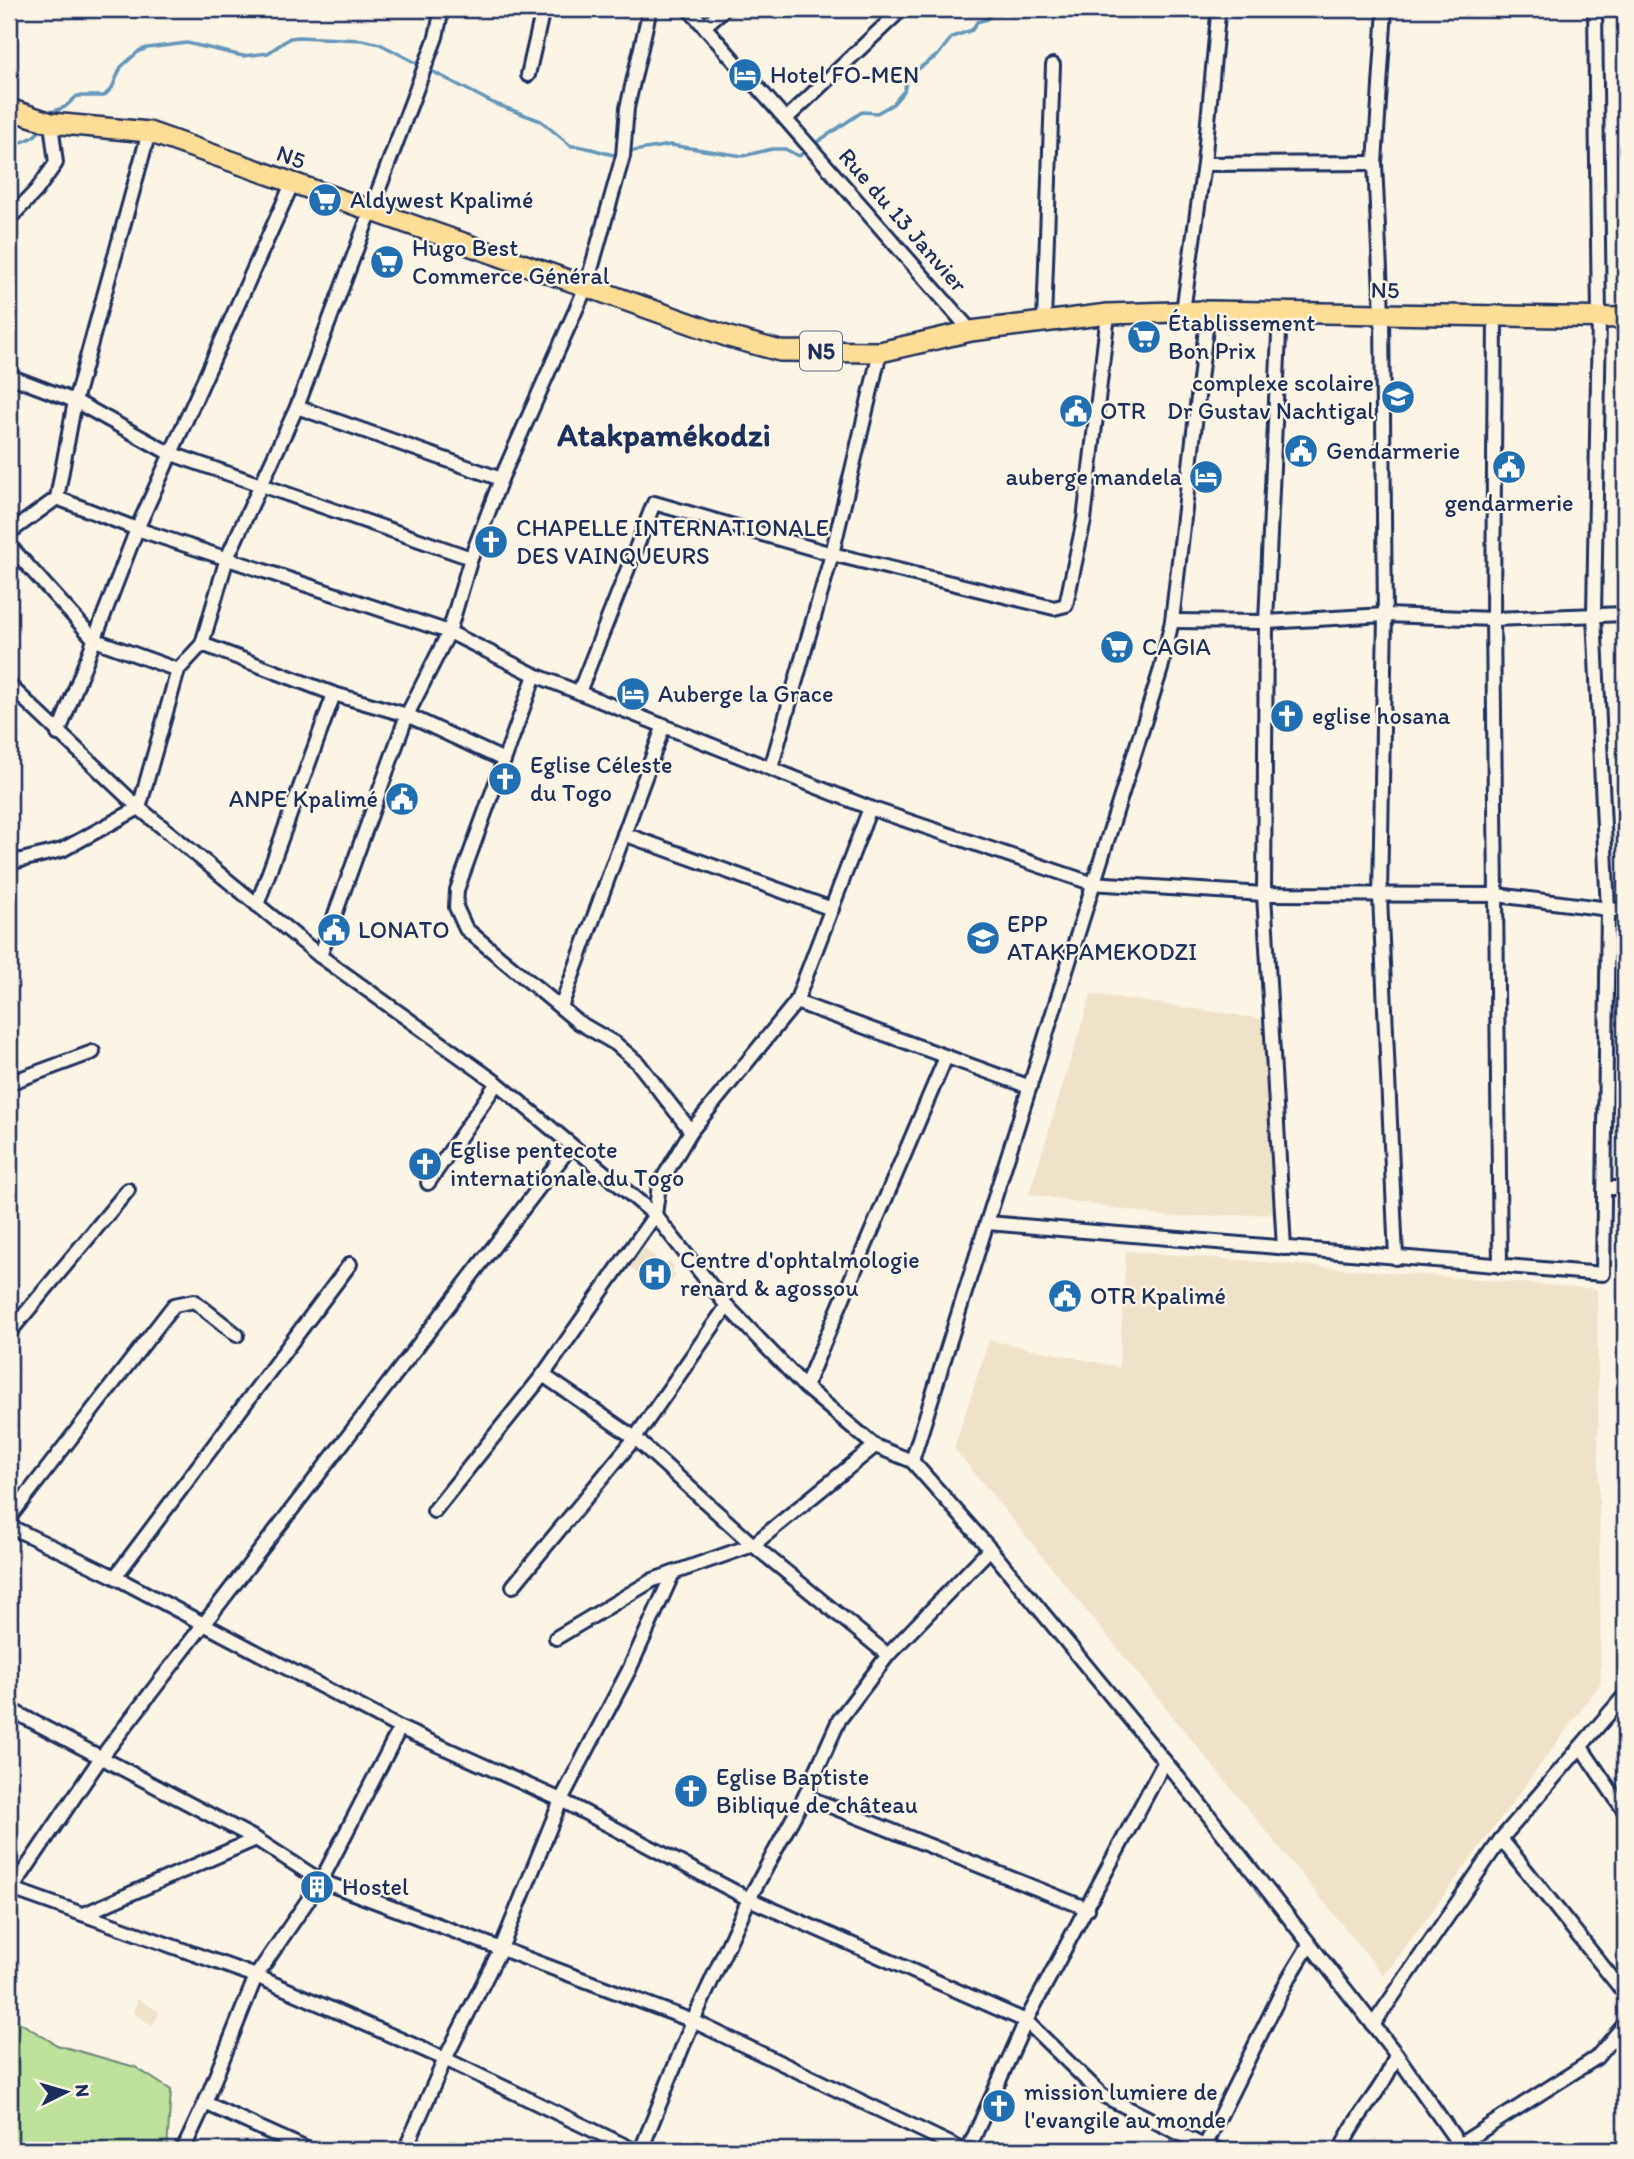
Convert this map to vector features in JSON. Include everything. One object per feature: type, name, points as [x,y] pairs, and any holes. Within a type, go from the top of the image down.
[{"type":"main road","name":"N5","points":[[9,109],[45,121],[149,132],[729,337],[780,351],[880,352],[971,331],[1108,314],[1183,311],[1625,318]]},
{"type":"street","points":[[9,863],[62,850],[139,808],[178,670],[202,644],[226,558],[259,482],[297,407],[368,211],[436,37],[442,9]]},
{"type":"street","points":[[528,75],[543,9]]},
{"type":"street","points":[[320,956],[407,715],[449,632],[471,558],[501,479],[586,287],[623,156],[627,107],[650,9]]},
{"type":"street","name":"Rue du 13 Janvier","points":[[689,9],[706,25],[971,331]]},
{"type":"street","points":[[706,25],[724,9]]},
{"type":"street","points":[[787,118],[902,9]]},
{"type":"street","points":[[1385,9],[1375,163],[1382,314],[1385,615],[1380,896],[1396,1258]]},
{"type":"street","points":[[988,1223],[1603,1274],[1607,1188],[1608,911],[1594,615],[1599,317],[1595,9]]},
{"type":"street","points":[[1183,311],[1204,164],[1218,15]]},
{"type":"street","points":[[1044,322],[1053,65]]},
{"type":"street","points":[[9,219],[36,191],[56,163],[45,121]]},
{"type":"street","points":[[9,533],[57,498],[75,401],[149,132]]},
{"type":"street","points":[[1204,164],[1375,163]]},
{"type":"street","points":[[58,734],[137,529],[292,184]]},
{"type":"street","points":[[912,1461],[988,1223],[1091,883],[1161,669],[1172,621],[1208,311]]},
{"type":"street","points":[[1280,312],[1266,622],[1264,894],[1284,1248]]},
{"type":"street","points":[[579,692],[654,503],[832,554],[1054,608],[1066,605],[1084,520],[1108,314]]},
{"type":"street","points":[[1495,316],[1493,619],[1500,1266]]},
{"type":"street","points":[[771,768],[832,554],[880,352]]},
{"type":"street","points":[[9,376],[75,401],[170,453],[471,558]]},
{"type":"street","points":[[297,407],[501,479]]},
{"type":"street","points":[[57,498],[137,529],[449,632],[535,675],[870,808],[1091,883],[1264,894],[1497,895],[1608,911],[1625,911]]},
{"type":"street","points":[[9,545],[95,640],[178,670]]},
{"type":"street","points":[[1172,621],[1266,622],[1385,615],[1493,619],[1625,614]]},
{"type":"street","points":[[202,644],[334,695],[407,715],[504,760]]},
{"type":"street","points":[[535,675],[457,890],[456,906],[466,929],[578,1023],[616,1044],[638,1063],[691,1131]]},
{"type":"street","points":[[9,685],[139,808],[257,905],[320,956],[497,1083],[655,1215],[727,1306],[805,1387],[875,1446],[912,1461],[990,1549],[1164,1763],[1396,2054],[1461,2148],[1596,2058],[1625,2024]]},
{"type":"street","points":[[257,905],[334,695]]},
{"type":"street","points":[[561,1007],[664,725]]},
{"type":"street","points":[[434,1511],[543,1376],[655,1215],[659,1185],[691,1131],[796,1002],[870,808]]},
{"type":"street","points":[[624,834],[832,909]]},
{"type":"street","points":[[796,1002],[1030,1087]]},
{"type":"street","points":[[9,1083],[93,1052]]},
{"type":"street","points":[[805,1387],[946,1057]]},
{"type":"street","points":[[428,1184],[497,1083]]},
{"type":"street","points":[[571,1146],[206,1625],[100,1759],[10,1891],[84,1914],[256,1976],[445,2059],[634,2150]]},
{"type":"street","points":[[1607,1188],[1625,1188]]},
{"type":"street","points":[[9,1333],[93,1236],[128,1190]]},
{"type":"street","points":[[115,1577],[351,1264]]},
{"type":"street","points":[[9,1518],[174,1305],[194,1301],[237,1335]]},
{"type":"street","points":[[513,1586],[635,1438],[727,1306]]},
{"type":"street","points":[[543,1376],[635,1438],[753,1545],[887,1655]]},
{"type":"street","points":[[556,1638],[653,1580],[753,1545],[875,1446]]},
{"type":"street","points":[[9,1526],[115,1577],[400,1728],[561,1800],[749,1899],[1026,2021],[1102,2095],[1204,2148],[1219,2150]]},
{"type":"street","points":[[641,2150],[693,2021],[749,1899],[805,1796],[839,1720],[887,1655],[990,1549]]},
{"type":"street","points":[[405,2150],[445,2059],[502,1947],[561,1800],[629,1670],[673,1573]]},
{"type":"street","points":[[1373,2025],[1501,1839],[1625,1695]]},
{"type":"street","points":[[9,1709],[256,1839],[321,1881],[693,2021],[966,2150],[1026,2021],[1164,1763]]},
{"type":"street","points":[[183,2150],[205,2104],[256,1976],[321,1881],[400,1728]]},
{"type":"street","points":[[1581,1747],[1625,1812]]},
{"type":"street","points":[[805,1796],[1088,1909]]},
{"type":"street","points":[[84,1914],[256,1839]]},
{"type":"street","points":[[1501,1839],[1625,1994]]},
{"type":"street","points":[[1204,2148],[1286,1983],[1309,1945]]},
{"type":"street","points":[[1341,2150],[1346,2136],[1392,2069],[1396,2054]]},
{"type":"street","points":[[205,2104],[309,2150]]},
{"type":"shaded area","points":[[1091,994],[1264,1019],[1273,1214],[1169,1217],[1029,1194]]},
{"type":"shaded area","name":"Centre d'ophtalmologie renard & agossou","points":[[645,1248],[664,1265],[669,1261],[675,1267],[671,1271],[676,1276],[659,1294],[629,1266]]},
{"type":"shaded area","points":[[1126,1251],[1597,1289],[1601,1683],[1384,1976],[954,1448],[989,1340],[1119,1367]]},
{"type":"shaded area","points":[[1619,1324],[1625,1324],[1625,1574],[1620,1574]]},
{"type":"shaded area","points":[[138,1999],[160,2012],[153,2025],[133,2013]]},
{"type":"green space","points":[[9,2016],[57,2045],[135,2067],[171,2090],[167,2150],[9,2150]]},
{"type":"waterway","points":[[814,144],[862,112],[877,113],[893,104],[904,91],[908,76],[938,55],[952,37],[972,30],[977,22],[987,19],[995,9]]},
{"type":"waterway","points":[[1075,9],[1092,13],[1119,12],[1122,9]]},
{"type":"waterway","points":[[49,113],[65,107],[77,96],[104,96],[112,88],[121,67],[139,51],[147,48],[187,43],[243,56],[268,53],[290,38],[362,40],[380,44],[493,103],[541,121],[571,146],[621,156]]},
{"type":"waterway","points":[[9,146],[33,137],[43,125]]},
{"type":"waterway","points":[[627,152],[670,145],[743,156],[772,149],[785,149],[799,156],[808,149]]},
{"type":"place","name":"Hotel FO-MEN","points":[[745,75]]},
{"type":"place","name":"Aldywest Kpalimé","points":[[325,200]]},
{"type":"place","name":"Hugo Best Commerce Général","points":[[387,262]]},
{"type":"place","name":"Établissement Bon Prix","points":[[1144,337]]},
{"type":"place","name":"complexe scolaire Dr Gustav Nachtigal","points":[[1398,397]]},
{"type":"place","name":"OTR","points":[[1076,411]]},
{"type":"place","name":"Gendarmerie","points":[[1301,451]]},
{"type":"place","name":"gendarmerie","points":[[1509,467]]},
{"type":"place","name":"auberge mandela","points":[[1206,477]]},
{"type":"place","name":"CHAPELLE INTERNATIONALE DES VAINQUEURS","points":[[491,542]]},
{"type":"place","name":"CAGIA","points":[[1117,647]]},
{"type":"place","name":"Auberge la Grace","points":[[633,694]]},
{"type":"place","name":"eglise hosana","points":[[1287,716]]},
{"type":"place","name":"Eglise Céleste du Togo","points":[[505,779]]},
{"type":"place","name":"ANPE Kpalimé","points":[[402,799]]},
{"type":"place","name":"LONATO","points":[[334,930]]},
{"type":"place","name":"EPP ATAKPAMEKODZI","points":[[983,938]]},
{"type":"place","name":"Eglise pentecote internationale du Togo","points":[[425,1164]]},
{"type":"place","name":"Centre d'ophtalmologie renard & agossou","points":[[655,1274]]},
{"type":"place","name":"OTR Kpalimé","points":[[1065,1296]]},
{"type":"place","name":"Eglise Baptiste Biblique de château","points":[[691,1791]]},
{"type":"place","name":"Hostel","points":[[317,1887]]},
{"type":"place","name":"mission lumiere de l'evangile au monde","points":[[999,2106]]},
{"type":"district","name":"Atakpamékodzi","points":[[664,435]]}]
